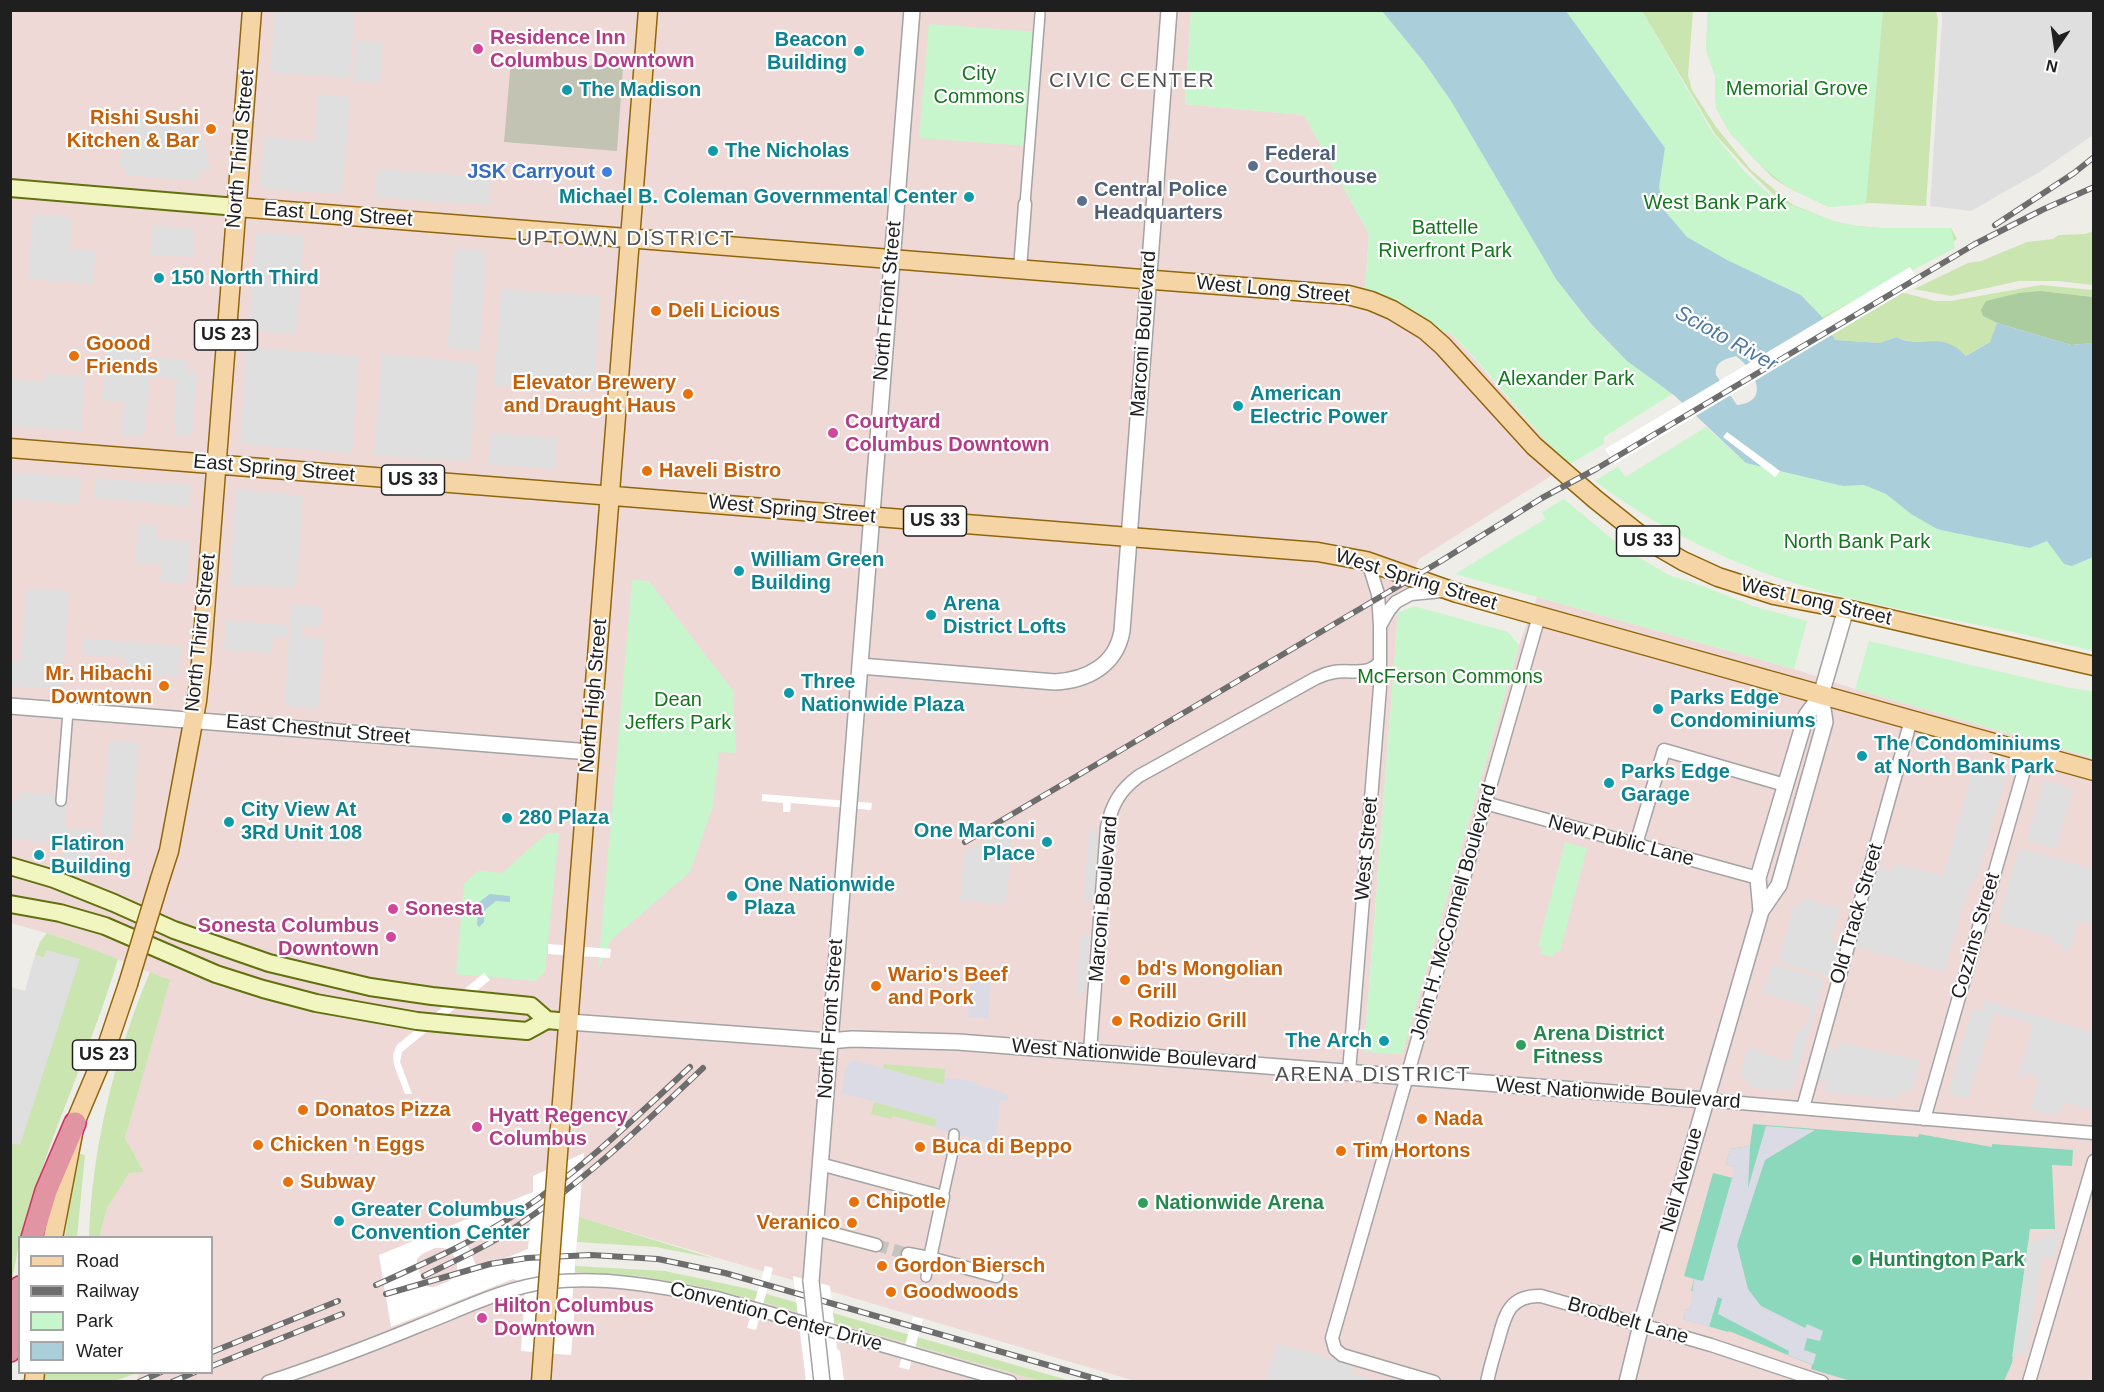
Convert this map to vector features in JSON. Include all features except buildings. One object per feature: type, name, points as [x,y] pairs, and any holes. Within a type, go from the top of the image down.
[{"type":"highway","points":[[33,1236],[46,1191],[75,1124]]},
{"type":"highway","points":[[10,1351],[18,1300]]},
{"type":"main road","name":"North Third Street","points":[[53,1236],[75,1124],[105,1052],[169,851],[193,721],[201,663],[252,10]]},
{"type":"main road","name":"North High Street","points":[[541,1382],[648,10]]},
{"type":"main road","name":"East Long Street","points":[[10,188],[630,238]]},
{"type":"main road","name":"West Long Street","points":[[630,238],[1348,295],[1371,301],[1392,310],[1425,330],[1443,346],[1534,446],[1575,483],[1645,539],[1683,561],[1774,596],[1846,609],[2094,666]]},
{"type":"main road","name":"East Spring Street","points":[[10,448],[610,495]]},
{"type":"main road","name":"West Spring Street","points":[[610,495],[1318,552],[1368,562],[1449,590],[1539,616],[2094,771]]},
{"type":"main road","points":[[10,866],[54,879],[174,930],[269,963],[370,987],[531,1006],[547,1020]]},
{"type":"main road","points":[[72,916],[89,911],[98,896]]},
{"type":"main road","points":[[10,904],[72,916],[105,926],[216,974],[316,1002],[417,1021],[493,1028],[527,1030],[547,1020],[568,1022]]},
{"type":"street","name":"North Front Street","points":[[822,1382],[811,1281],[912,10]]},
{"type":"street","name":"Marconi Boulevard","points":[[860,666],[1056,682],[1071,681],[1088,676],[1099,669],[1112,656],[1120,642],[1169,10]]},
{"type":"street","points":[[1020,269],[1040,14]]},
{"type":"street","name":"West Street","points":[[1349,1072],[1380,687],[1378,594],[1368,562]]},
{"type":"street","points":[[1380,626],[1396,602],[1411,594],[1449,590]]},
{"type":"street","name":"Neil Avenue","points":[[1758,878],[1806,716],[1821,695],[1846,609]]},
{"type":"street","name":"John H. McConnell Boulevard","points":[[1434,1382],[1342,1355],[1331,1341],[1539,616]]},
{"type":"street","name":"Marconi Boulevard","points":[[1090,1051],[1107,827],[1110,813],[1121,792],[1139,776],[1316,678],[1334,672],[1368,671],[1380,662]]},
{"type":"street","name":"Neil Avenue","points":[[1627,1382],[1705,1100],[1761,911],[1779,885],[1825,722],[1821,695]]},
{"type":"street","name":"East Chestnut Street","points":[[10,706],[590,752]]},
{"type":"street","points":[[61,801],[68,711]]},
{"type":"street","name":"Old Track Street","points":[[1803,1108],[1911,720]]},
{"type":"street","points":[[1636,844],[1664,750],[1785,785]]},
{"type":"street","name":"Cozzins Street","points":[[1924,1119],[2029,753]]},
{"type":"street","name":"New Public Lane","points":[[1485,803],[1598,836],[1636,844],[1758,878]]},
{"type":"street","points":[[1758,878],[1767,886],[1761,911]]},
{"type":"street","name":"West Nationwide Boulevard","points":[[568,1022],[829,1041],[920,1040],[1090,1051],[2094,1133]]},
{"type":"street","points":[[926,1277],[953,1152],[954,1134]]},
{"type":"street","points":[[2029,1382],[2094,1161]]},
{"type":"street","points":[[820,1164],[943,1197]]},
{"type":"street","points":[[815,1228],[876,1245]]},
{"type":"street","points":[[908,1254],[996,1276]]},
{"type":"street","name":"Convention Center Drive","points":[[267,1382],[363,1349],[520,1287],[552,1282],[583,1281],[625,1283],[717,1298],[1010,1382]]},
{"type":"street","name":"Brodbelt Lane","points":[[1486,1382],[1504,1316],[1508,1309],[1520,1300],[1534,1296],[1541,1296],[1718,1347],[1822,1382]]},
{"type":"shaded area","points":[[10,11],[1191,11],[1185,104],[1304,115],[1369,234],[1365,290],[1390,298],[1421,315],[1445,333],[1448,331],[1530,424],[1570,464],[1419,559],[1398,613],[1364,1051],[1402,1054],[1519,645],[1537,597],[1794,669],[2093,758],[2093,1381],[1135,1381],[579,1217],[575,1272],[639,1276],[708,1288],[1040,1381],[137,1381],[139,1374],[213,1374],[213,1236],[101,1236],[100,1234],[107,1208],[129,1172],[144,1172],[125,1138],[169,980],[67,939],[11,923]]},
{"type":"shaded area","points":[[275,11],[355,11],[350,78],[270,72]]},
{"type":"shaded area","points":[[1941,11],[2093,11],[2093,135],[2038,173],[1971,211],[1930,206]]},
{"type":"shaded area","points":[[356,41],[383,43],[380,83],[353,81]]},
{"type":"shaded area","name":"The Madison","points":[[511,60],[623,68],[617,151],[504,142]]},
{"type":"shaded area","points":[[318,94],[350,97],[342,194],[260,188],[264,137],[314,141]]},
{"type":"shaded area","points":[[135,118],[193,124],[193,128],[201,130],[210,169],[199,172],[198,181],[126,175],[126,168],[120,167],[123,131],[134,132]]},
{"type":"shaded area","points":[[377,169],[491,177],[489,205],[375,197]]},
{"type":"shaded area","points":[[33,214],[72,217],[70,249],[96,251],[93,284],[28,279]]},
{"type":"shaded area","points":[[152,225],[190,228],[194,232],[193,257],[150,255]]},
{"type":"shaded area","points":[[256,233],[304,235],[296,334],[249,331]]},
{"type":"shaded area","points":[[455,248],[487,251],[479,351],[447,348]]},
{"type":"shaded area","points":[[501,289],[600,296],[594,392],[494,385]]},
{"type":"shaded area","points":[[108,336],[146,339],[146,357],[188,360],[188,370],[197,373],[192,436],[175,435],[177,379],[150,377],[144,437],[121,435],[123,402],[102,400]]},
{"type":"shaded area","points":[[247,347],[359,356],[352,453],[240,444]]},
{"type":"shaded area","points":[[382,354],[478,363],[470,462],[374,455]]},
{"type":"shaded area","points":[[45,374],[85,377],[81,431],[11,426],[11,379],[44,382]]},
{"type":"shaded area","points":[[490,433],[557,438],[555,469],[488,464]]},
{"type":"shaded area","points":[[10,472],[81,478],[79,504],[11,499]]},
{"type":"shaded area","points":[[96,478],[191,485],[189,506],[94,498]]},
{"type":"shaded area","points":[[236,489],[303,496],[296,588],[230,585]]},
{"type":"shaded area","points":[[138,524],[157,525],[156,538],[190,542],[186,584],[160,581],[162,565],[135,563]]},
{"type":"shaded area","points":[[27,588],[69,591],[62,689],[11,686],[11,660],[21,661]]},
{"type":"shaded area","points":[[291,604],[322,607],[320,627],[303,626],[302,636],[324,638],[318,709],[285,706]]},
{"type":"shaded area","points":[[226,620],[288,625],[287,638],[273,638],[272,653],[224,650]]},
{"type":"shaded area","points":[[84,638],[181,646],[178,677],[125,673],[125,657],[82,654]]},
{"type":"shaded area","points":[[109,741],[139,743],[131,840],[101,837]]},
{"type":"shaded area","points":[[1975,762],[2007,771],[1979,872],[1967,891],[1944,972],[1855,946],[1878,866],[1893,871],[1895,863],[1943,876]]},
{"type":"shaded area","points":[[2044,780],[2073,789],[2056,849],[2027,840]]},
{"type":"shaded area","points":[[18,792],[53,794],[53,800],[67,801],[65,828],[95,830],[93,864],[63,862],[64,843],[11,839],[10,801],[17,801]]},
{"type":"shaded area","points":[[1098,826],[1094,899],[1083,905],[1089,833]]},
{"type":"shaded area","points":[[1012,830],[1006,904],[960,901],[964,852]]},
{"type":"shaded area","points":[[2019,848],[2093,869],[2093,925],[2078,921],[2069,952],[2061,949],[2062,945],[2052,942],[2053,937],[1998,922]]},
{"type":"shaded area","points":[[1803,898],[1840,909],[1831,940],[1841,943],[1831,977],[1778,962],[1794,905],[1800,907]]},
{"type":"shaded area","points":[[1090,932],[1086,990],[1076,998],[1080,938]]},
{"type":"shaded area","points":[[46,950],[80,959],[20,1145],[11,1143],[11,987],[25,991],[35,955],[44,958]]},
{"type":"shaded area","points":[[1772,964],[1825,979],[1792,1090],[1753,1088],[1740,1074],[1748,1047],[1789,1061],[1799,1028],[1804,1030],[1809,1014],[1809,1007],[1763,993]]},
{"type":"shaded area","points":[[971,977],[991,978],[988,1019],[968,1017]]},
{"type":"shaded area","points":[[1984,1000],[2093,1032],[2093,1111],[2064,1102],[2060,1114],[2046,1114],[2030,1109],[2039,1077],[2026,1073],[2024,1078],[2018,1077],[2033,1024],[1994,1013],[1968,1099],[1948,1093],[1972,1009],[1981,1011]]},
{"type":"shaded area","points":[[1838,1042],[1920,1060],[1912,1092],[1900,1090],[1898,1099],[1825,1093],[1825,1082],[1817,1080],[1826,1047],[1836,1050]]},
{"type":"shaded area","points":[[854,1060],[943,1085],[945,1078],[976,1081],[977,1085],[1008,1094],[1008,1101],[1000,1100],[997,1137],[1004,1139],[1004,1149],[995,1147],[995,1144],[935,1129],[937,1119],[842,1093],[845,1071],[848,1064]]},
{"type":"shaded area","points":[[1766,1126],[1815,1130],[1765,1160],[1737,1245],[1748,1289],[1761,1306],[1805,1328],[1807,1324],[1823,1331],[1820,1341],[1807,1338],[1804,1350],[1816,1354],[1813,1365],[1788,1355],[1789,1351],[1718,1314],[1722,1299],[1718,1297],[1709,1327],[1683,1319],[1686,1309],[1689,1310],[1694,1279],[1703,1281],[1732,1178],[1735,1167],[1726,1164],[1730,1149],[1750,1146],[1748,1188]]},
{"type":"shaded area","points":[[2061,1230],[2054,1258],[2042,1258],[2027,1352],[2012,1357],[2028,1244]]},
{"type":"shaded area","points":[[1277,1343],[1350,1364],[1355,1374],[1380,1381],[1266,1381]]},
{"type":"green space","name":"Battelle Riverfront Park","points":[[1191,11],[1382,11],[1423,61],[1451,101],[1556,279],[1590,324],[1627,361],[1672,394],[1604,437],[1604,444],[1570,464],[1538,432],[1479,363],[1448,331],[1445,333],[1427,319],[1407,308],[1365,290],[1369,234],[1304,115],[1185,104]]},
{"type":"green space","points":[[1566,11],[1691,109],[1740,175],[1872,276],[1904,293],[1935,301],[1951,301],[2041,285],[2093,290],[2093,297],[2041,291],[1983,316],[1997,323],[1991,341],[1966,356],[1949,345],[1895,337],[1880,343],[1835,340],[1822,317],[1649,125]]},
{"type":"green space","name":"West Bank Park","points":[[1566,11],[1642,11],[1712,132],[1746,173],[1775,199],[1833,221],[1856,226],[1951,228],[1955,248],[1822,317],[1799,294],[1715,255],[1678,228],[1665,210],[1659,184],[1665,148]]},
{"type":"green space","points":[[1642,11],[1693,11],[1688,75],[1692,90],[1716,127],[1751,170],[1793,205],[1833,221],[1856,226],[1951,228],[1957,239],[1892,278],[1806,220],[1780,201],[1715,134]]},
{"type":"green space","name":"Memorial Grove","points":[[1708,11],[1936,11],[1938,20],[1926,206],[1870,203],[1829,207],[1787,187],[1772,177],[1730,133],[1716,108],[1715,75],[1706,50]]},
{"type":"green space","name":"Memorial Grove","points":[[1708,11],[1883,11],[1866,204],[1829,207],[1787,187],[1757,162],[1730,133],[1716,108],[1715,75],[1706,50]]},
{"type":"green space","name":"City Commons","points":[[929,24],[1039,32],[1029,146],[919,138]]},
{"type":"green space","points":[[2093,231],[2093,285],[2058,281],[2019,281],[1951,296],[1914,289],[1968,263],[1981,261],[2027,242]]},
{"type":"green space","points":[[2041,291],[2093,297],[2093,343],[2071,345],[1997,323],[1983,316],[1981,310],[1986,301],[2019,293]]},
{"type":"green space","name":"North Bank Park","points":[[1706,427],[1746,463],[1843,486],[1864,485],[1886,494],[1911,514],[1937,529],[2030,548],[2047,541],[2093,557],[2093,651],[2000,629],[1865,602],[1787,581],[1696,543],[1654,521],[1595,481],[1618,466],[1625,477]]},
{"type":"green space","points":[[1564,499],[1624,549],[1669,575],[1753,606],[1807,621],[1794,669],[1455,574],[1545,519],[1542,512]]},
{"type":"green space","name":"Dean Jeffers Park","points":[[632,580],[649,581],[733,691],[736,753],[719,752],[713,806],[690,872],[611,940],[598,969]]},
{"type":"green space","name":"McFerson Commons","points":[[1414,606],[1508,632],[1519,645],[1402,1054],[1364,1052],[1398,613]]},
{"type":"green space","points":[[1869,641],[2070,688],[2093,691],[2093,758],[1855,689]]},
{"type":"green space","points":[[547,833],[559,833],[545,971],[536,981],[456,974],[464,884],[478,871],[502,873]]},
{"type":"green space","points":[[1565,842],[1587,848],[1560,952],[1555,951],[1553,957],[1540,954],[1542,948],[1538,946]]},
{"type":"green space","points":[[47,933],[118,959],[95,1029],[55,1132],[21,1236],[18,1236],[11,1286],[11,1143],[20,1144],[47,950],[44,958],[35,955],[40,942]]},
{"type":"green space","points":[[150,972],[170,980],[125,1138],[144,1172],[129,1173],[107,1208],[101,1236],[89,1236],[100,1135],[116,1069]]},
{"type":"green space","points":[[884,1064],[945,1069],[944,1085],[883,1068]]},
{"type":"green space","points":[[874,1102],[937,1119],[935,1127],[893,1116],[891,1119],[871,1114]]},
{"type":"green space","name":"Huntington Park","points":[[1753,1124],[1918,1137],[1919,1134],[1992,1147],[1992,1144],[2073,1150],[2072,1166],[2052,1165],[2055,1229],[2030,1229],[2012,1363],[2004,1381],[1851,1381],[1811,1369],[1812,1365],[1729,1331],[1683,1319],[1686,1309],[1689,1310],[1694,1292],[1691,1291],[1694,1279],[1684,1276],[1713,1173],[1733,1178],[1735,1167],[1726,1164],[1730,1149],[1750,1146]]},
{"type":"green space","points":[[80,1154],[85,1155],[77,1236],[65,1236]]},
{"type":"green space","points":[[579,1217],[716,1259],[656,1247],[577,1242]]},
{"type":"green space","points":[[575,1266],[665,1271],[749,1289],[1071,1381],[1040,1381],[708,1288],[639,1276],[575,1272]]},
{"type":"green space","points":[[33,1374],[135,1374],[114,1381],[16,1382]]},
{"type":"water","name":"Scioto River","points":[[1382,11],[1566,11],[1665,148],[1659,187],[1664,210],[1687,237],[1727,260],[1801,295],[1822,317],[1835,340],[1880,343],[1896,337],[1914,342],[1948,343],[1966,356],[1990,342],[1997,323],[2071,345],[2093,343],[2093,557],[2072,566],[2064,564],[2047,541],[2030,548],[1937,529],[1911,514],[1886,494],[1864,485],[1843,486],[1746,463],[1675,396],[1627,361],[1591,324],[1556,279],[1451,101],[1423,61]],"holes":[[[1736,356],[1753,376],[1757,392],[1748,403],[1737,405],[1716,375],[1716,371],[1719,364],[1728,358]]]},
{"type":"water","points":[[490,894],[510,896],[510,902],[496,901],[485,910],[484,922],[479,927],[477,925],[479,902]]},
{"type":"pier","points":[[1910,267],[1919,283],[1615,464],[1605,449]]},
{"type":"pier","points":[[1727,432],[1780,471],[1775,477],[1723,437]]},
{"type":"pier","points":[[762,794],[872,803],[871,810],[791,803],[790,812],[783,812],[783,803],[762,801]]},
{"type":"pier","points":[[548,944],[611,949],[610,958],[548,954]]},
{"type":"pier","points":[[484,973],[490,980],[402,1052],[400,1062],[412,1094],[405,1094],[394,1065],[393,1054],[397,1045]]},
{"type":"pier","points":[[584,1153],[572,1303],[575,1304],[571,1355],[521,1351],[525,1289],[521,1282],[513,1279],[391,1327],[379,1255],[533,1192],[533,1176]],"holes":[[[519,1214],[531,1215],[528,1249],[477,1268],[466,1237]],[[435,1248],[444,1248],[452,1253],[457,1262],[457,1271],[447,1282],[429,1287],[423,1282],[417,1259]]]},
{"type":"pier","points":[[765,1266],[773,1268],[756,1330],[747,1328]]},
{"type":"pier","points":[[793,1276],[830,1286],[837,1349],[840,1351],[844,1381],[806,1381]]},
{"type":"pier","points":[[913,1317],[923,1319],[909,1370],[899,1367]]},
{"type":"tunnel","points":[[876,1245],[908,1254]]},
{"type":"railway","points":[[1995,225],[2074,173],[2094,157]]},
{"type":"railway","points":[[965,842],[1441,561],[1542,498],[1596,469],[1975,244],[2094,187]]},
{"type":"railway","points":[[376,1285],[467,1242],[519,1212],[586,1161],[690,1067]]},
{"type":"railway","points":[[424,1276],[502,1236],[556,1198],[631,1135],[703,1068]]},
{"type":"railway","points":[[386,1294],[490,1264],[527,1258],[591,1255],[658,1259],[725,1273],[1107,1382]]},
{"type":"railway","points":[[213,1352],[338,1301]]},
{"type":"railway","points":[[213,1366],[342,1314]]},
{"type":"railway","points":[[139,1382],[157,1374]]},
{"type":"railway","points":[[172,1382],[190,1374]]},
{"type":"place","name":"Residence Inn Columbus Downtown","points":[[478,49]]},
{"type":"place","name":"Beacon Building","points":[[859,51]]},
{"type":"place","name":"The Madison","points":[[567,90]]},
{"type":"place","name":"Rishi Sushi Kitchen & Bar","points":[[211,129]]},
{"type":"place","name":"The Nicholas","points":[[713,151]]},
{"type":"place","name":"Federal Courthouse","points":[[1253,166]]},
{"type":"place","name":"JSK Carryout","points":[[607,172]]},
{"type":"place","name":"Michael B. Coleman Governmental Center","points":[[969,197]]},
{"type":"place","name":"Central Police Headquarters","points":[[1082,201]]},
{"type":"place","name":"150 North Third","points":[[159,278]]},
{"type":"place","name":"Deli Licious","points":[[656,311]]},
{"type":"place","name":"Goood Friends","points":[[74,356]]},
{"type":"place","name":"Elevator Brewery and Draught Haus","points":[[688,394]]},
{"type":"place","name":"American Electric Power","points":[[1238,406]]},
{"type":"place","name":"Courtyard Columbus Downtown","points":[[833,433]]},
{"type":"place","name":"Haveli Bistro","points":[[647,471]]},
{"type":"place","name":"William Green Building","points":[[739,571]]},
{"type":"place","name":"Arena District Lofts","points":[[931,615]]},
{"type":"place","name":"Mr. Hibachi Downtown","points":[[164,686]]},
{"type":"place","name":"Three Nationwide Plaza","points":[[789,693]]},
{"type":"place","name":"Parks Edge Condominiums","points":[[1658,709]]},
{"type":"place","name":"The Condominiums at North Bank Park","points":[[1862,756]]},
{"type":"place","name":"Parks Edge Garage","points":[[1609,783]]},
{"type":"place","name":"280 Plaza","points":[[507,818]]},
{"type":"place","name":"City View At 3Rd Unit 108","points":[[229,822]]},
{"type":"place","name":"One Marconi Place","points":[[1047,842]]},
{"type":"place","name":"Flatiron Building","points":[[39,855]]},
{"type":"place","name":"One Nationwide Plaza","points":[[732,896]]},
{"type":"place","name":"Sonesta","points":[[393,909]]},
{"type":"place","name":"Sonesta Columbus Downtown","points":[[391,937]]},
{"type":"place","name":"bd's Mongolian Grill","points":[[1125,980]]},
{"type":"place","name":"Wario's Beef and Pork","points":[[876,986]]},
{"type":"place","name":"Rodizio Grill","points":[[1117,1021]]},
{"type":"place","name":"The Arch","points":[[1384,1041]]},
{"type":"place","name":"Arena District Fitness","points":[[1521,1045]]},
{"type":"place","name":"Donatos Pizza","points":[[303,1110]]},
{"type":"place","name":"Nada","points":[[1422,1119]]},
{"type":"place","name":"Hyatt Regency Columbus","points":[[477,1127]]},
{"type":"place","name":"Chicken 'n Eggs","points":[[258,1145]]},
{"type":"place","name":"Buca di Beppo","points":[[920,1147]]},
{"type":"place","name":"Tim Hortons","points":[[1341,1151]]},
{"type":"place","name":"Subway","points":[[288,1182]]},
{"type":"place","name":"Chipotle","points":[[854,1202]]},
{"type":"place","name":"Nationwide Arena","points":[[1143,1203]]},
{"type":"place","name":"Greater Columbus Convention Center","points":[[339,1221]]},
{"type":"place","name":"Veranico","points":[[852,1223]]},
{"type":"place","name":"Huntington Park","points":[[1857,1260]]},
{"type":"place","name":"Gordon Biersch","points":[[882,1266]]},
{"type":"place","name":"Goodwoods","points":[[891,1292]]},
{"type":"place","name":"Hilton Columbus Downtown","points":[[482,1318]]},
{"type":"district","name":"CIVIC CENTER","points":[[1132,81]]},
{"type":"district","name":"UPTOWN DISTRICT","points":[[626,239]]},
{"type":"district","name":"ARENA DISTRICT","points":[[1373,1075]]},
{"type":"park label","name":"Alexander Park","points":[[1566,379]]}]
